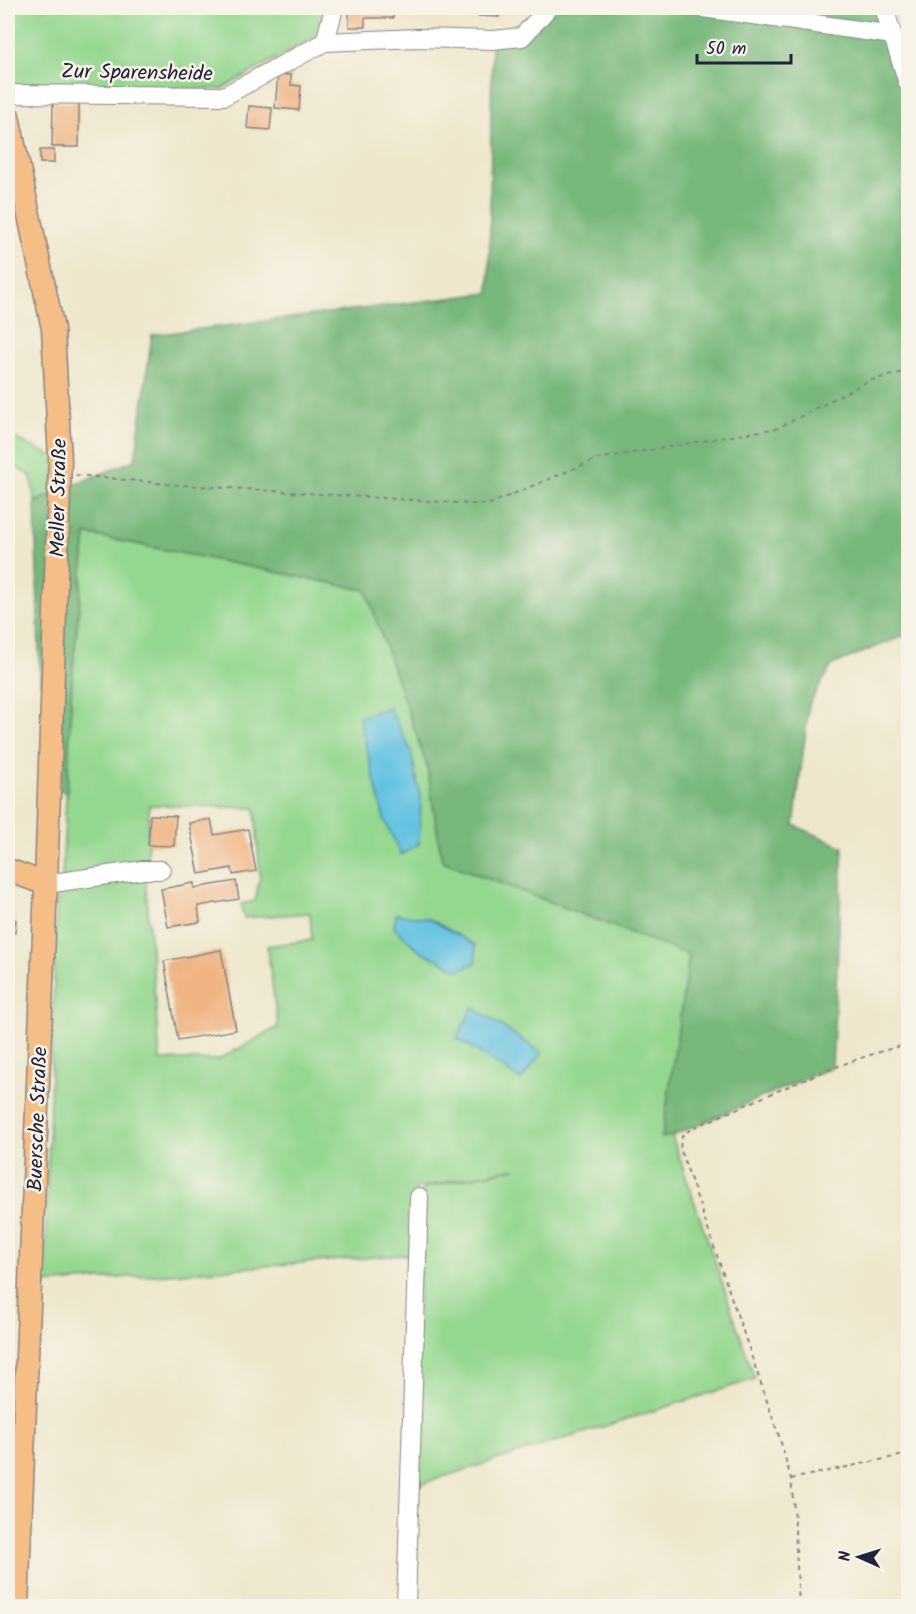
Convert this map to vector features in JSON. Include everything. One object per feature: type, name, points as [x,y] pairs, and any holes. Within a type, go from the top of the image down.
[{"type":"main road","name":"Meller Straße","points":[[8,116],[53,329],[60,473],[46,884]]},
{"type":"main road","points":[[8,870],[46,884]]},
{"type":"main road","name":"Buersche Straße","points":[[17,1606],[15,1444],[46,884]]},
{"type":"street","points":[[325,42],[334,8]]},
{"type":"street","name":"Zur Sparensheide","points":[[8,94],[224,96],[325,42],[417,38],[493,40],[522,37],[548,8]]},
{"type":"street","points":[[703,8],[893,35]]},
{"type":"street","points":[[884,8],[909,83]]},
{"type":"street","points":[[46,884],[143,870],[161,870]]},
{"type":"street","points":[[406,1606],[418,1197]]},
{"type":"path","points":[[60,473],[168,484],[487,505],[597,459],[778,428],[868,381],[909,370]]},
{"type":"path","points":[[799,1606],[794,1509],[790,1479],[780,1439],[680,1148],[682,1136],[692,1128],[842,1066],[877,1052],[909,1044]]},
{"type":"path","points":[[790,1479],[909,1454]]},
{"type":"green space","points":[[8,8],[328,8],[321,34],[221,89],[8,87]]},
{"type":"green space","points":[[554,8],[876,8],[908,99],[908,638],[903,636],[832,665],[809,704],[794,825],[843,847],[832,1067],[672,1136],[662,1138],[689,955],[442,861],[427,766],[366,590],[86,534],[72,678],[67,795],[60,789],[68,487],[135,460],[152,335],[489,293],[492,44]]},
{"type":"green space","points":[[8,435],[54,457],[54,494],[35,502],[31,476],[8,463]]},
{"type":"green space","points":[[54,494],[46,684],[40,684],[35,502]]},
{"type":"green space","points":[[86,534],[366,590],[427,766],[442,861],[690,955],[662,1137],[672,1136],[755,1379],[411,1487],[423,1188],[515,1168],[416,1188],[414,1254],[44,1284],[57,890],[145,875],[160,1060],[218,1060],[278,1027],[267,946],[312,940],[310,913],[244,918],[241,904],[255,901],[260,877],[255,808],[149,805],[147,863],[62,879],[72,678]]},
{"type":"water","points":[[389,707],[411,751],[421,800],[419,844],[401,855],[384,819],[359,717]]},
{"type":"water","points":[[396,914],[430,919],[475,945],[476,963],[459,970],[419,950],[394,928]]},
{"type":"water","points":[[473,1007],[542,1053],[521,1080],[457,1038]]},
{"type":"building","points":[[349,8],[393,8],[393,18],[365,18],[365,27],[349,27]]},
{"type":"building","points":[[477,8],[499,8],[499,17],[477,16]]},
{"type":"building","points":[[278,74],[291,75],[291,85],[301,86],[299,110],[275,108]]},
{"type":"building","points":[[53,102],[79,102],[79,147],[52,147]]},
{"type":"building","points":[[249,106],[272,108],[270,130],[247,128]]},
{"type":"building","points":[[40,150],[54,150],[54,163],[40,163]]},
{"type":"building","points":[[150,815],[176,816],[174,846],[148,845]]},
{"type":"building","points":[[211,819],[214,835],[248,829],[256,871],[233,875],[232,868],[199,874],[189,823]]},
{"type":"building","points":[[236,881],[239,899],[198,906],[200,922],[168,927],[161,889],[194,883],[194,888]]},
{"type":"building","points":[[8,919],[16,920],[15,933],[8,932]]},
{"type":"building","points":[[221,950],[236,1030],[178,1040],[164,961]]}]
